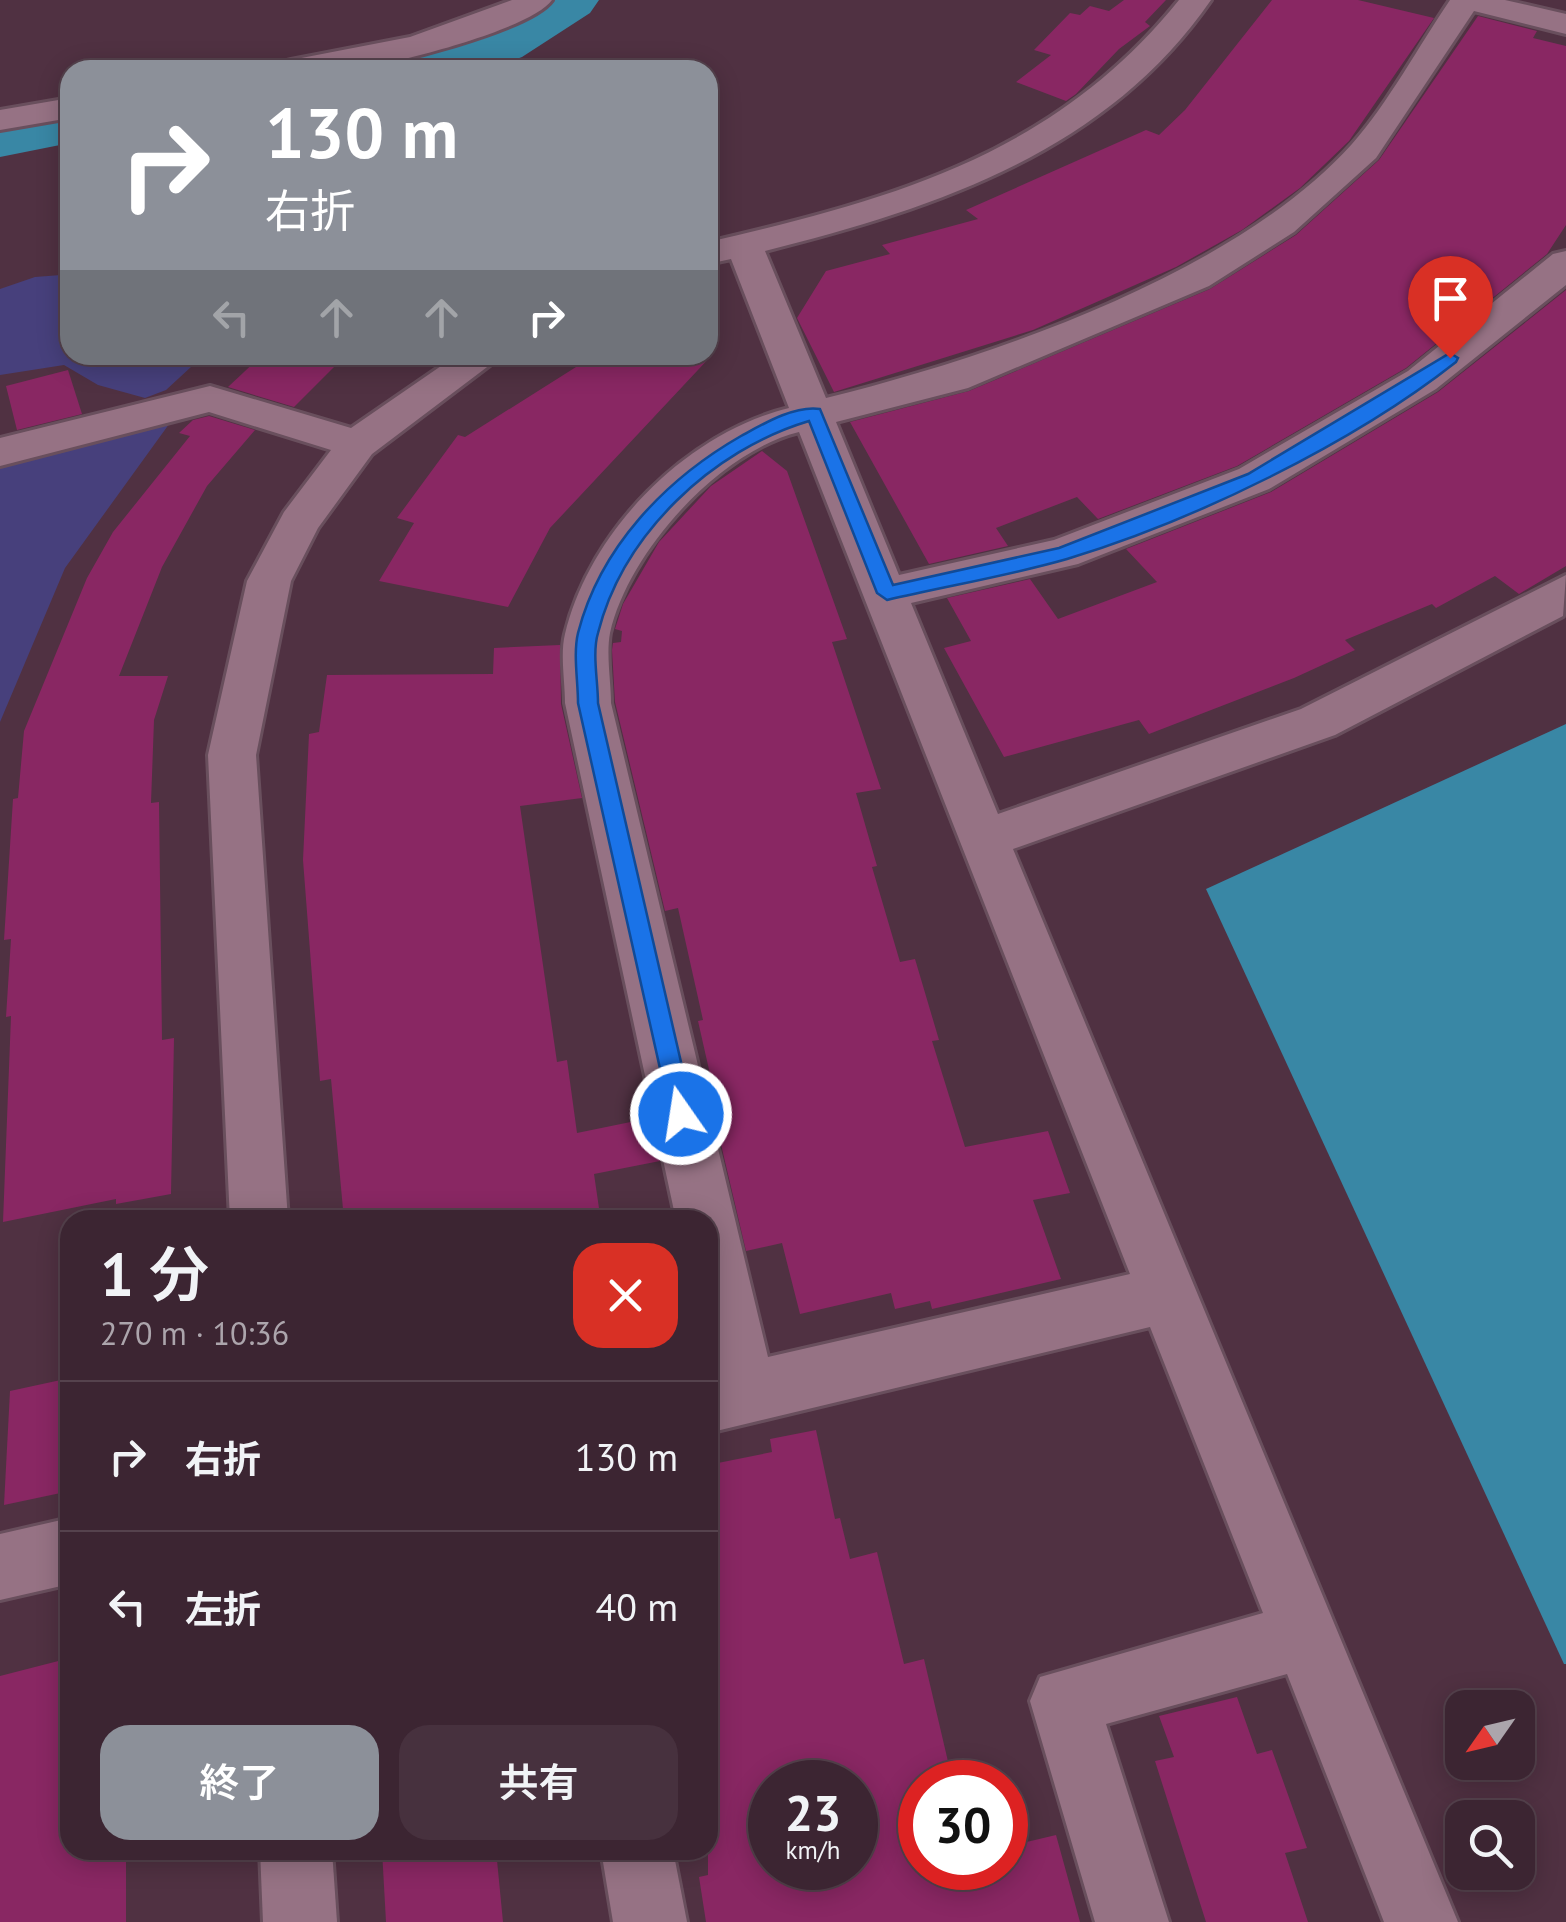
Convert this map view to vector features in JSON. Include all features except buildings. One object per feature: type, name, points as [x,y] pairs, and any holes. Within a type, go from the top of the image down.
[{"type":"street","points":[[347,60],[426,46],[502,19],[536,0]]},
{"type":"street","points":[[1195,0],[1160,45],[1096,104],[1042,138],[959,177],[884,206],[726,249],[814,413],[1421,1922]]},
{"type":"street","points":[[703,1210],[588,703],[587,636],[618,558],[666,500],[710,462],[773,426],[954,380],[1196,278],[1281,224],[1364,150],[1466,0],[1566,24]]},
{"type":"street","points":[[0,120],[60,110]]},
{"type":"street","points":[[887,593],[1063,553],[1254,479],[1422,380],[1558,273],[1566,262]]},
{"type":"street","points":[[258,1210],[232,755],[269,581],[299,522],[357,444],[469,365]]},
{"type":"street","points":[[0,452],[210,400],[357,444]]},
{"type":"street","points":[[986,839],[1318,722],[1547,606],[1566,591]]},
{"type":"street","points":[[718,1323],[726,1398],[1168,1294]]},
{"type":"street","points":[[0,1567],[60,1552]]},
{"type":"street","points":[[1132,1922],[1064,1701],[1306,1635]]},
{"type":"street","points":[[297,1860],[300,1922]]},
{"type":"street","points":[[639,1860],[650,1922]]},
{"type":"shaded area","points":[[60,275],[60,365],[64,365],[0,375],[0,289],[35,277]]},
{"type":"shaded area","points":[[64,365],[193,365],[166,390],[145,398],[98,385]]},
{"type":"shaded area","points":[[172,420],[65,568],[0,722],[0,464]]},
{"type":"water","points":[[1566,724],[1566,1664],[1564,1664],[1206,889]]},
{"type":"waterway","points":[[455,60],[499,43],[568,0]]},
{"type":"waterway","points":[[0,136],[60,125]]},
{"type":"route","points":[[681,1114],[588,703],[587,636],[618,558],[666,500],[710,462],[773,426],[814,413],[887,593],[1063,553],[1254,479],[1422,380],[1450,358]]}]
